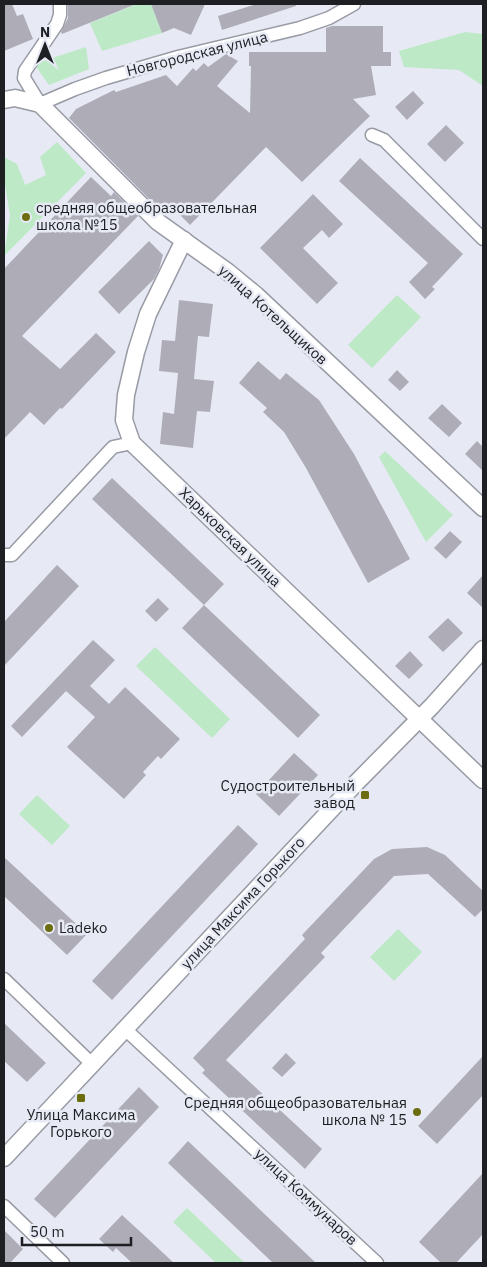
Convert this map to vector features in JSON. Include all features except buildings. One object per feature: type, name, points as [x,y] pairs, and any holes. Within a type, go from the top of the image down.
[{"type":"street","points":[[40,104],[24,78],[25,71],[52,34],[60,15],[60,4]]},
{"type":"street","name":"Новгородская улица","points":[[40,104],[83,86],[160,62],[300,28],[329,18],[354,4]]},
{"type":"street","points":[[4,100],[15,98],[40,104]]},
{"type":"street","name":"улица Котельщиков","points":[[40,104],[158,222],[228,272],[256,295],[483,508]]},
{"type":"street","points":[[372,135],[384,140],[483,240]]},
{"type":"street","name":"Харьковская улица","points":[[184,240],[148,314],[136,352],[126,395],[124,420],[132,443],[483,780]]},
{"type":"street","points":[[4,555],[12,555],[114,447],[132,443]]},
{"type":"street","name":"улица Максима Горького","points":[[4,1158],[483,650]]},
{"type":"street","points":[[4,980],[92,1064]]},
{"type":"street","name":"улица Коммунаров","points":[[125,1029],[377,1263]]},
{"type":"street","points":[[4,1206],[63,1263]]},
{"type":"green space","points":[[137,4],[151,4],[162,33],[102,51],[90,23]]},
{"type":"green space","points":[[465,32],[483,34],[483,86],[459,70],[404,67],[399,51]]},
{"type":"green space","points":[[86,47],[89,69],[49,85],[34,64]]},
{"type":"green space","points":[[57,142],[86,173],[4,256],[10,215],[4,179],[4,157],[17,164],[25,185],[46,175],[40,157]]},
{"type":"green space","points":[[397,295],[421,317],[372,368],[348,345]]},
{"type":"green space","points":[[385,451],[453,515],[426,542],[379,457]]},
{"type":"green space","points":[[155,647],[230,719],[212,738],[136,666]]},
{"type":"green space","points":[[37,795],[70,826],[52,845],[19,814]]},
{"type":"green space","points":[[398,929],[422,952],[394,981],[370,957]]},
{"type":"green space","points":[[187,1208],[245,1263],[216,1263],[173,1222]]},
{"type":"place","name":"средняя общеобразовательная школа №15","points":[[26,217]]},
{"type":"place","name":"Судостроительный завод","points":[[365,795]]},
{"type":"place","name":"Ladeko","points":[[49,928]]},
{"type":"place","name":"Улица Максима Горького","points":[[81,1098]]},
{"type":"place","name":"Средняя общеобразовательная школа № 15","points":[[417,1112]]}]
